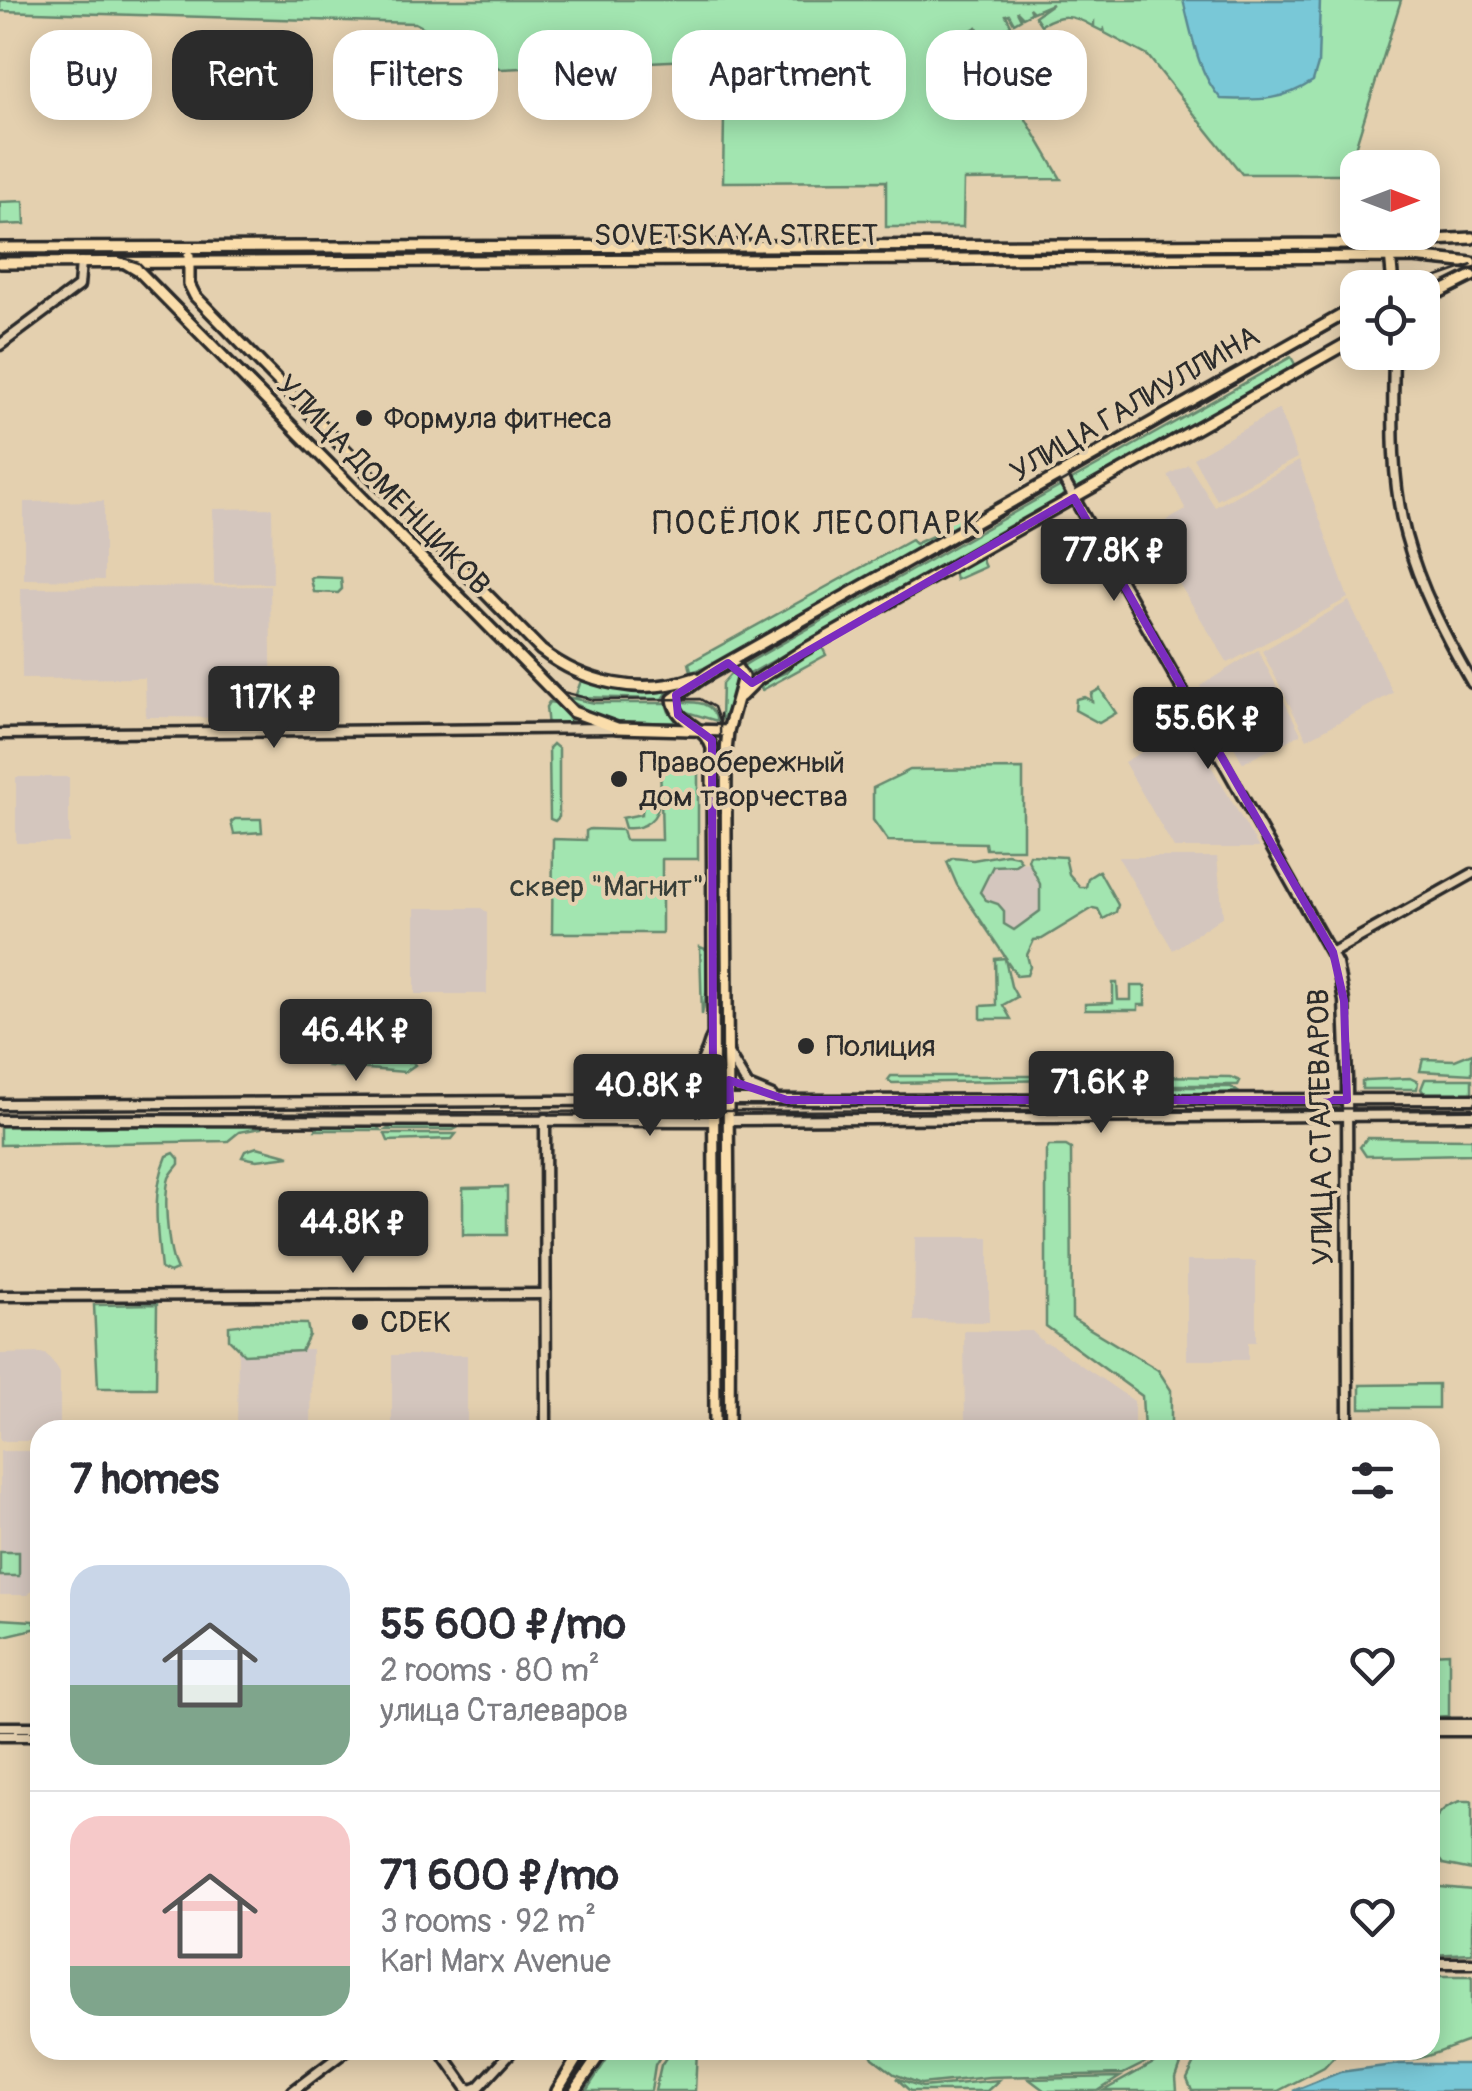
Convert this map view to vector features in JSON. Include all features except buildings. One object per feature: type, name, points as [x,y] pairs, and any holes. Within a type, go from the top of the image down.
[{"type":"main road","name":"SOVETSKAYA STREET","points":[[1440,240],[1472,238]]},
{"type":"main road","name":"SOVETSKAYA STREET","points":[[0,248],[1340,243]]},
{"type":"main road","points":[[688,245],[688,260]]},
{"type":"main road","points":[[1049,246],[1049,260]]},
{"type":"main road","name":"УЛИЦА ДОМЕНЩИКОВ","points":[[189,248],[189,284],[195,296],[541,650],[592,678],[632,687],[674,685],[710,673]]},
{"type":"main road","points":[[0,346],[79,286],[81,249]]},
{"type":"main road","points":[[1390,250],[1391,270]]},
{"type":"main road","name":"SOVETSKAYA STREET","points":[[0,263],[1390,258],[1472,263]]},
{"type":"main road","name":"УЛИЦА ДОМЕНЩИКОВ","points":[[123,262],[140,272],[518,660],[580,716],[617,728]]},
{"type":"main road","points":[[1440,292],[1472,276]]},
{"type":"main road","name":"УЛИЦА ГАЛИУЛЛИНА","points":[[700,731],[678,715],[673,699],[710,673],[1340,316]]},
{"type":"main road","name":"УЛИЦА ГАЛИУЛЛИНА","points":[[737,702],[750,685],[802,651],[1340,347]]},
{"type":"main road","points":[[1394,370],[1394,454],[1406,535],[1438,624],[1472,683]]},
{"type":"main road","name":"УЛИЦА СТАЛЕВАРОВ","points":[[1061,475],[1333,952],[1344,1001],[1348,1420]]},
{"type":"main road","points":[[728,663],[743,677],[728,731],[729,1420]]},
{"type":"main road","points":[[580,716],[580,730]]},
{"type":"main road","points":[[0,734],[617,728],[728,731]]},
{"type":"main road","points":[[700,731],[712,741],[713,756],[715,1420]]},
{"type":"main road","points":[[1333,952],[1472,874]]},
{"type":"main road","points":[[650,1100],[692,1080],[705,1059],[712,1034]]},
{"type":"main road","points":[[728,1052],[748,1086],[786,1100]]},
{"type":"main road","points":[[0,1104],[1472,1099]]},
{"type":"main road","points":[[0,1120],[713,1121],[1472,1115]]},
{"type":"main road","points":[[545,1119],[546,1420]]},
{"type":"main road","points":[[0,1296],[544,1294]]},
{"type":"main road","points":[[0,1726],[30,1727]]},
{"type":"main road","points":[[1440,1727],[1472,1727]]},
{"type":"main road","points":[[0,1736],[30,1736]]},
{"type":"main road","points":[[1440,1963],[1472,1964]]},
{"type":"main road","points":[[293,2091],[334,2060]]},
{"type":"main road","points":[[448,2060],[471,2090],[479,2087],[504,2060]]},
{"type":"main road","points":[[557,2091],[576,2060]]},
{"type":"main road","points":[[575,2091],[596,2060]]},
{"type":"highlighted area","points":[[1074,498],[1333,952],[1344,1001],[1347,1100],[787,1100],[729,1080],[730,1100],[713,1100],[712,740],[678,715],[676,695],[728,663],[752,683]]},
{"type":"shaded area","points":[[1279,409],[1297,458],[1217,500],[1193,458]]},
{"type":"shaded area","points":[[1299,461],[1348,598],[1228,663],[1162,556],[1150,562],[1142,549],[1154,542],[1148,531],[1186,510],[1168,475],[1188,464],[1215,507]]},
{"type":"shaded area","points":[[104,501],[104,580],[24,579],[24,502]]},
{"type":"shaded area","points":[[272,508],[273,583],[214,584],[213,509]]},
{"type":"shaded area","points":[[270,586],[272,718],[146,717],[145,678],[22,679],[21,588]]},
{"type":"shaded area","points":[[1349,601],[1393,693],[1307,739],[1262,651]]},
{"type":"shaded area","points":[[1258,650],[1301,734],[1243,763],[1200,686]]},
{"type":"shaded area","points":[[1188,726],[1259,848],[1174,848],[1124,762]]},
{"type":"shaded area","points":[[16,777],[69,777],[69,843],[16,843]]},
{"type":"shaded area","points":[[1118,857],[1217,857],[1223,916],[1173,950]]},
{"type":"shaded area","points":[[1061,862],[1062,920],[1004,951],[963,875],[984,863]]},
{"type":"shaded area","points":[[415,908],[481,908],[487,912],[487,994],[415,994]]},
{"type":"shaded area","points":[[915,1237],[989,1237],[989,1322],[914,1321]]},
{"type":"shaded area","points":[[1187,1261],[1256,1261],[1256,1342],[1248,1342],[1248,1360],[1187,1360]]},
{"type":"shaded area","points":[[964,1331],[1032,1331],[1044,1343],[1134,1401],[1134,1420],[965,1420]]},
{"type":"shaded area","points":[[238,1348],[312,1349],[311,1420],[237,1420]]},
{"type":"shaded area","points":[[41,1353],[60,1372],[60,1420],[30,1420],[30,1441],[0,1441],[0,1354]]},
{"type":"shaded area","points":[[392,1355],[467,1355],[467,1420],[392,1420]]},
{"type":"shaded area","points":[[0,1451],[30,1451],[30,1593],[0,1595]]},
{"type":"green space","points":[[0,0],[1401,0],[1354,150],[1340,150],[1340,174],[1242,174],[1148,56],[1094,27],[1094,23],[1092,26],[1066,17],[1041,25],[1035,16],[1052,4],[1033,12],[1029,8],[1031,13],[1023,17],[1017,11],[1021,19],[1014,23],[1006,15],[1011,25],[1002,30],[926,30],[926,120],[1026,120],[1061,179],[964,180],[963,227],[886,227],[886,181],[723,182],[724,120],[906,120],[906,30],[672,30],[672,61],[652,62],[652,30],[518,30],[518,68],[501,69],[498,30],[428,30],[415,23],[0,11]]},
{"type":"green space","points":[[24,201],[25,224],[0,225],[0,202]]},
{"type":"green space","points":[[1291,357],[1296,366],[1082,487],[1076,488],[1070,481]]},
{"type":"green space","points":[[1061,486],[1065,492],[1059,500],[746,676],[743,666],[751,661]]},
{"type":"green space","points":[[969,510],[975,518],[708,667],[691,672],[689,663],[911,540],[915,544],[948,529],[944,518]]},
{"type":"green space","points":[[980,556],[985,567],[956,580],[954,570]]},
{"type":"green space","points":[[314,577],[341,578],[342,589],[338,593],[314,592]]},
{"type":"green space","points":[[821,645],[826,655],[762,690],[758,684],[787,672],[799,657]]},
{"type":"green space","points":[[734,670],[732,696],[721,720],[722,684]]},
{"type":"green space","points":[[581,681],[635,692],[669,690],[663,699],[575,697]]},
{"type":"green space","points":[[1100,689],[1116,713],[1099,723],[1075,710],[1076,699],[1092,701],[1091,694]]},
{"type":"green space","points":[[561,696],[595,703],[666,703],[669,712],[682,723],[608,721]]},
{"type":"green space","points":[[549,702],[555,703],[576,726],[548,727]]},
{"type":"green space","points":[[674,702],[706,705],[717,721],[683,711]]},
{"type":"green space","points":[[553,744],[559,749],[559,817],[555,821],[550,819],[549,748]]},
{"type":"green space","name":"сквер \"Магнит\"","points":[[660,759],[698,759],[698,859],[662,859],[662,933],[552,933],[553,839],[586,840],[586,831],[590,829],[622,830],[625,840],[662,840]]},
{"type":"green space","points":[[1023,769],[1023,849],[986,849],[985,843],[888,841],[873,820],[873,788],[910,770]]},
{"type":"green space","points":[[643,800],[658,800],[653,818],[644,825],[625,828],[622,818],[642,814]]},
{"type":"green space","points":[[261,819],[262,832],[234,834],[231,822]]},
{"type":"green space","points":[[1007,854],[1021,861],[993,866],[980,892],[986,900],[998,904],[1004,911],[1004,924],[1014,930],[1040,911],[1040,884],[1028,860],[1030,855],[1065,857],[1069,874],[1080,887],[1086,887],[1088,878],[1099,871],[1118,905],[1116,912],[1103,919],[1098,909],[1093,908],[1034,940],[1027,955],[1027,975],[1017,976],[1005,959],[1017,997],[1003,1005],[1011,1019],[981,1019],[981,1006],[996,1005],[995,959],[1006,958],[957,885],[947,862],[953,858],[973,860]]},
{"type":"green space","points":[[700,947],[708,950],[702,1015]]},
{"type":"green space","points":[[1113,983],[1117,983],[1118,1000],[1131,1000],[1131,986],[1145,986],[1145,1005],[1138,1005],[1138,1010],[1085,1010],[1085,1004],[1113,1003]]},
{"type":"green space","points":[[1472,1053],[1472,1074],[1420,1071],[1423,1059],[1455,1060]]},
{"type":"green space","points":[[335,1062],[415,1065],[405,1072],[329,1066]]},
{"type":"green space","points":[[891,1076],[1052,1076],[1057,1080],[892,1083],[888,1080]]},
{"type":"green space","points":[[1145,1076],[1230,1077],[1240,1081],[1238,1085],[1148,1085],[1144,1084]]},
{"type":"green space","points":[[1410,1078],[1418,1082],[1417,1089],[1362,1089],[1362,1081],[1366,1080]]},
{"type":"green space","points":[[1425,1079],[1472,1079],[1472,1095],[1425,1094],[1421,1089]]},
{"type":"green space","points":[[1154,1087],[1231,1087],[1238,1092],[1155,1095],[1151,1093]]},
{"type":"green space","points":[[453,1122],[457,1128],[453,1130],[386,1130],[396,1124]]},
{"type":"green space","points":[[260,1124],[261,1128],[239,1132],[228,1141],[0,1145],[0,1125]]},
{"type":"green space","points":[[320,1125],[376,1125],[380,1130],[316,1130]]},
{"type":"green space","points":[[385,1134],[456,1134],[452,1139],[388,1141]]},
{"type":"green space","points":[[1367,1138],[1472,1139],[1472,1154],[1366,1156],[1360,1147]]},
{"type":"green space","points":[[1049,1146],[1071,1149],[1072,1318],[1158,1370],[1171,1390],[1171,1420],[1143,1420],[1142,1396],[1046,1326]]},
{"type":"green space","points":[[257,1147],[290,1156],[257,1160],[242,1157],[245,1151]]},
{"type":"green space","points":[[174,1153],[179,1164],[169,1178],[167,1211],[177,1270],[170,1273],[161,1269],[156,1212],[162,1170],[167,1156]]},
{"type":"green space","points":[[507,1187],[507,1235],[463,1235],[463,1188]]},
{"type":"green space","points":[[157,1304],[156,1388],[98,1388],[94,1305]]},
{"type":"green space","points":[[307,1324],[309,1335],[301,1351],[244,1354],[229,1339],[229,1326]]},
{"type":"green space","points":[[1438,1384],[1438,1408],[1360,1408],[1360,1385]]},
{"type":"green space","points":[[0,1552],[19,1552],[19,1576],[0,1576]]},
{"type":"green space","points":[[0,1619],[30,1621],[30,1630],[0,1637]]},
{"type":"green space","points":[[1440,1653],[1449,1653],[1449,1716],[1440,1716]]},
{"type":"green space","points":[[1472,1801],[1472,1870],[1440,1860],[1440,1813],[1450,1805]]},
{"type":"green space","points":[[1440,1887],[1472,1890],[1472,1953],[1440,1955]]},
{"type":"green space","points":[[1440,1976],[1472,1976],[1472,2040],[1440,2052]]},
{"type":"green space","points":[[606,2060],[658,2060],[651,2091],[586,2091]]},
{"type":"green space","points":[[664,2060],[697,2060],[695,2091],[655,2091]]},
{"type":"green space","points":[[876,2060],[1151,2060],[1123,2074],[989,2077],[921,2084],[894,2074]]},
{"type":"green space","points":[[1159,2060],[1182,2060],[1176,2078],[1177,2091],[1103,2091]]},
{"type":"green space","points":[[1196,2060],[1331,2060],[1278,2091],[1192,2091],[1187,2079]]},
{"type":"green space","points":[[1120,2077],[1098,2091],[1045,2091],[1029,2079]]},
{"type":"green space","points":[[896,2078],[922,2087],[999,2080],[987,2091],[910,2091]]},
{"type":"water","points":[[1183,0],[1320,0],[1318,64],[1313,81],[1280,96],[1221,99],[1201,65]]},
{"type":"water","points":[[1400,2064],[1472,2064],[1472,2091],[1293,2091],[1340,2072]]},
{"type":"tram line","points":[[0,254],[111,254],[139,263],[563,692],[594,700],[700,699],[714,707],[720,724]]},
{"type":"tram line","points":[[1440,276],[1472,265]]},
{"type":"tram line","points":[[681,698],[1340,324]]},
{"type":"tram line","points":[[720,714],[724,1420]]},
{"type":"tram line","points":[[0,1114],[1472,1108]]},
{"type":"tram line","points":[[566,2091],[586,2060]]},
{"type":"place","name":"Формула фитнеса","points":[[364,418]]},
{"type":"place","name":"Правобережный дом творчества","points":[[619,779]]},
{"type":"place","name":"Полиция","points":[[806,1046]]},
{"type":"place","name":"CDEK","points":[[360,1322]]},
{"type":"district","name":"ПОСЁЛОК ЛЕСОПАРК","points":[[818,524]]}]
